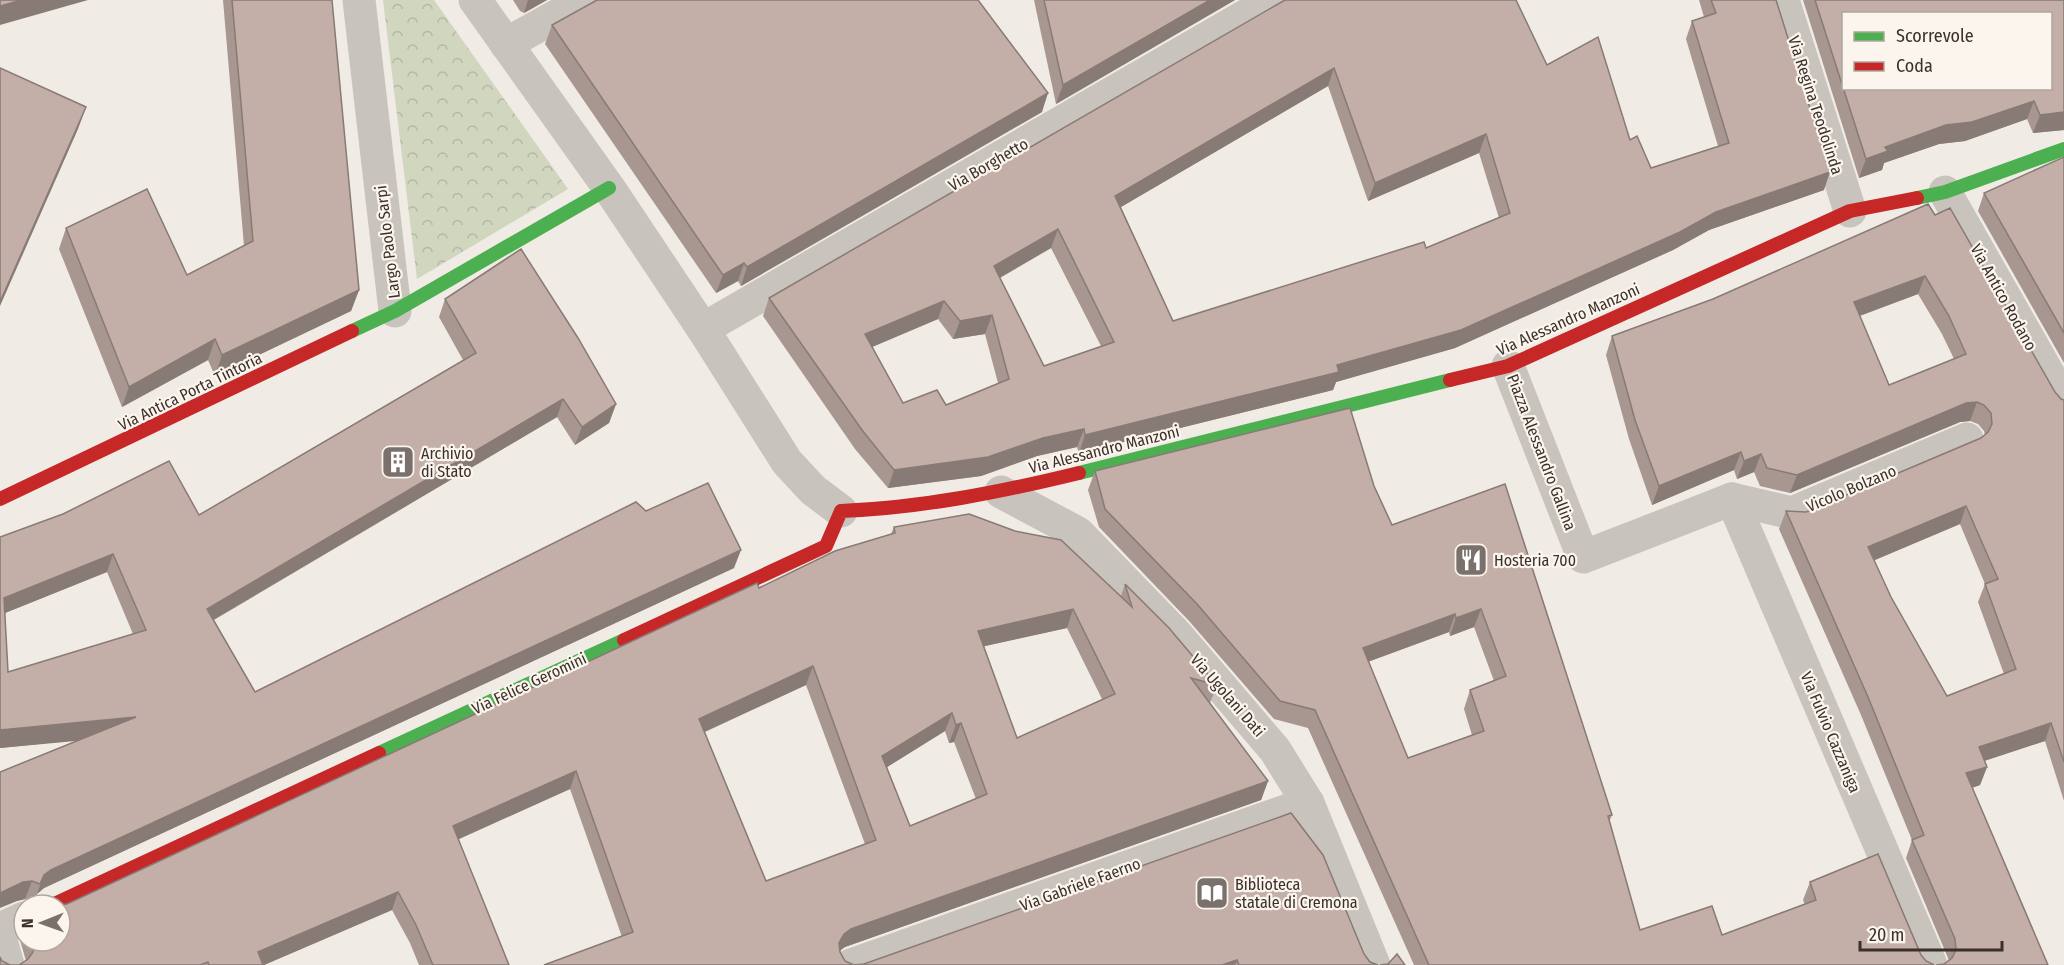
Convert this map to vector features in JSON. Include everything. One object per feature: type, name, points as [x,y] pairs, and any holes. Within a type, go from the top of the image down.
[{"type":"street","name":"Largo Paolo Sarpi","points":[[359,0],[395,311],[609,188]]},
{"type":"street","points":[[475,0],[609,188],[703,328],[787,462],[813,490],[841,511],[868,510],[1000,492]]},
{"type":"street","points":[[506,44],[585,0]]},
{"type":"street","name":"Via Borghetto","points":[[703,328],[1273,0]]},
{"type":"street","name":"Via Regina Teodolinda","points":[[1783,0],[1850,210]]},
{"type":"street","name":"Via Alessandro Manzoni","points":[[1000,492],[1508,366],[1850,210],[1945,192],[2064,149]]},
{"type":"street","name":"Via Antico Rodano","points":[[1945,192],[2064,402]]},
{"type":"street","name":"Via Antica Porta Tintoria","points":[[0,499],[395,311]]},
{"type":"street","name":"Piazza Alessandro Gallina","points":[[1508,366],[1583,557],[1732,499]]},
{"type":"street","name":"Vicolo Bolzano","points":[[1732,499],[1792,513],[1967,439]]},
{"type":"street","name":"Via Ugolani Dati","points":[[1000,492],[1078,533],[1176,634],[1275,750],[1308,802],[1374,965]]},
{"type":"street","name":"Via Fulvio Cazzaniga","points":[[1732,499],[1931,965]]},
{"type":"street","name":"Via Felice Geromini","points":[[72,896],[826,546],[841,511]]},
{"type":"street","name":"Via Gabriele Faerno","points":[[850,965],[1308,802]]},
{"type":"street","points":[[0,937],[8,965]]},
{"type":"green space","points":[[383,0],[434,0],[568,189],[417,279]]},
{"type":"building","points":[[0,0],[22,0],[0,6]]},
{"type":"building","points":[[232,0],[332,0],[359,290],[222,355],[215,339],[129,387],[66,228],[147,189],[187,275],[253,241]]},
{"type":"building","points":[[597,0],[978,0],[1048,93],[747,267],[744,263],[723,275],[552,25]]},
{"type":"building","points":[[1044,0],[1210,0],[1063,85]]},
{"type":"building","points":[[1285,0],[1516,0],[1547,65],[1598,37],[1630,140],[1637,136],[1651,168],[1729,143],[1692,21],[1716,13],[1711,0],[1776,0],[1830,172],[1716,212],[1680,232],[1461,330],[1337,365],[1339,372],[1085,435],[1084,429],[1043,438],[988,457],[894,470],[862,430],[769,298]],"holes":[[[1334,68],[1375,183],[1486,134],[1510,213],[1426,248],[1424,242],[1173,321],[1115,196]],[[1058,229],[1114,342],[1044,366],[994,266]],[[944,301],[960,321],[992,315],[1009,379],[946,405],[937,390],[903,403],[865,334]]]},
{"type":"building","points":[[1815,0],[2064,0],[2064,112],[2040,115],[2034,101],[1972,122],[1946,125],[1885,147],[1888,151],[1866,159],[1844,90],[2052,90],[2052,12],[1842,12],[1842,84]]},
{"type":"building","points":[[0,68],[86,107],[0,302]]},
{"type":"building","points":[[2064,157],[2064,333],[1984,193]]},
{"type":"building","points":[[1928,204],[1935,215],[1950,208],[2055,392],[2064,400],[2064,762],[2051,723],[1979,747],[1987,767],[1966,773],[2048,965],[1936,965],[1944,964],[1952,958],[1956,950],[1955,939],[1912,840],[1924,835],[1868,697],[1786,511],[1806,512],[1981,438],[1992,424],[1991,413],[1984,405],[1977,402],[1966,403],[1797,475],[1767,468],[1761,454],[1744,461],[1741,452],[1659,486],[1635,420],[1612,336],[1713,299]],"holes":[[[1925,276],[1949,316],[1966,354],[1889,385],[1854,302]],[[1966,506],[1998,579],[1985,584],[2016,669],[1947,696],[1891,597],[1868,547]]]},
{"type":"building","points":[[521,249],[578,338],[616,404],[582,427],[563,399],[207,609],[255,692],[636,502],[646,511],[708,483],[741,550],[51,870],[44,875],[40,884],[32,881],[23,882],[0,893],[0,772],[136,717],[0,730],[0,537],[63,514],[169,461],[199,515],[476,353],[445,299]],"holes":[[[113,554],[146,630],[8,672],[4,598]]]},
{"type":"building","points":[[1350,408],[1374,486],[1392,525],[1505,484],[1612,815],[1608,816],[1640,930],[1712,906],[1722,935],[1816,900],[1810,882],[1878,854],[1921,955],[1934,965],[1429,965],[1315,710],[1280,701],[1197,604],[1105,509],[1095,471]],"holes":[[[1481,609],[1506,676],[1470,690],[1484,731],[1408,758],[1363,648],[1455,614],[1456,618]]]},
{"type":"building","points":[[969,514],[1015,531],[1061,540],[1132,607],[1125,584],[1169,628],[1217,685],[1191,678],[1268,781],[851,929],[844,934],[839,943],[840,952],[845,961],[854,965],[544,965],[633,932],[576,771],[453,826],[509,965],[433,965],[416,925],[398,892],[258,952],[263,965],[209,965],[208,962],[200,965],[19,965],[32,953],[72,953],[72,902],[757,583],[759,588],[835,551],[895,533],[894,527]],"holes":[[[1073,609],[1115,694],[1017,738],[978,631]],[[813,666],[876,840],[766,881],[699,719]],[[952,713],[956,725],[961,723],[987,794],[910,826],[882,756]]]},
{"type":"building","name":"Biblioteca statale di Cremona","points":[[1291,813],[1323,855],[1364,954],[1370,962],[1378,965],[1239,965],[1237,960],[1222,965],[854,965],[864,964]]},
{"type":"building","points":[[1397,954],[1405,965],[1380,965],[1388,964]]},
{"type":"building","points":[[0,957],[2,961],[10,965],[0,965]]},
{"type":"traffic: fast","points":[[1917,198],[1945,192],[2064,149]]},
{"type":"traffic: fast","points":[[352,331],[395,311],[609,188]]},
{"type":"traffic: fast","points":[[1079,473],[1450,380]]},
{"type":"traffic: fast","points":[[379,753],[624,640]]},
{"type":"traffic: jam","points":[[1450,380],[1508,366],[1850,211],[1917,198]]},
{"type":"traffic: jam","points":[[0,499],[352,331]]},
{"type":"traffic: jam","points":[[624,640],[826,546],[841,511],[961,498],[1079,473]]},
{"type":"traffic: jam","points":[[72,896],[379,753]]},
{"type":"place","name":"Archivio di Stato","points":[[398,462]]},
{"type":"place","name":"Hosteria 700","points":[[1471,560]]},
{"type":"place","name":"Biblioteca statale di Cremona","points":[[1212,893]]}]
